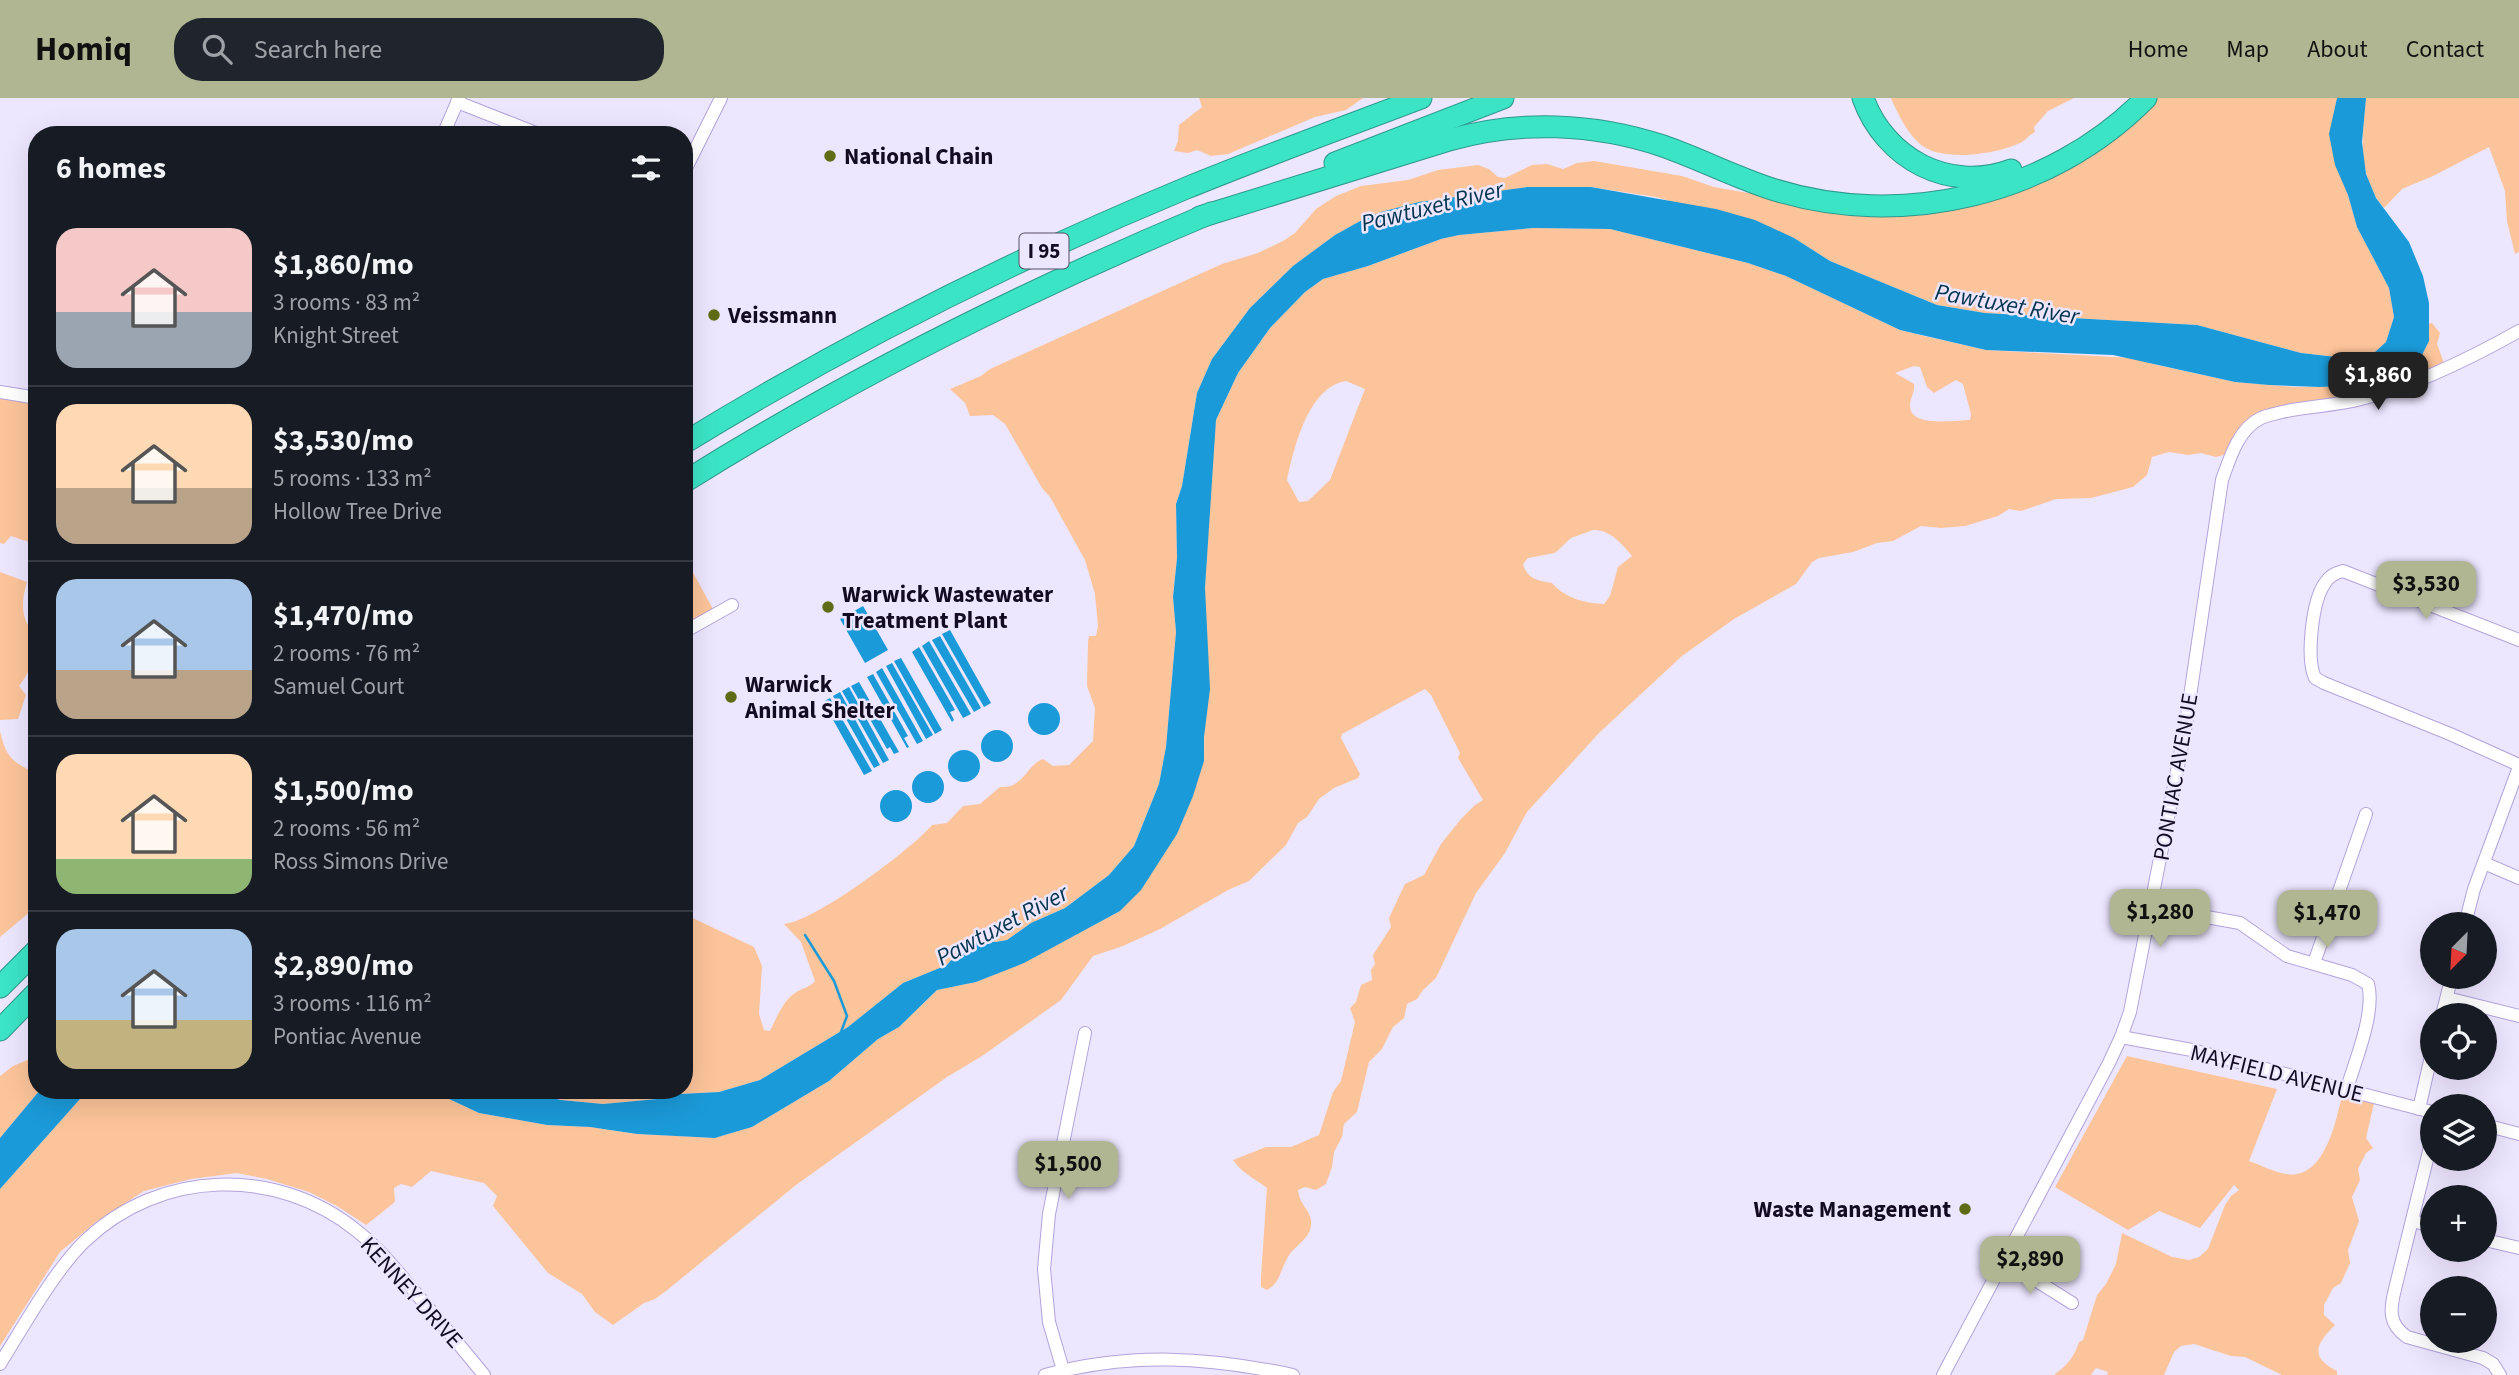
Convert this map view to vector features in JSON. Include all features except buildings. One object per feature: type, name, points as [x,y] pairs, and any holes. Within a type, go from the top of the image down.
[{"type":"highway","name":"I 95","points":[[693,438],[813,367],[1018,263],[1183,190],[1421,98]]},
{"type":"highway","name":"I 95","points":[[693,477],[801,413],[919,349],[1052,283],[1200,217],[1503,98]]},
{"type":"highway","points":[[1863,98],[1878,129],[1905,156],[1938,173],[1978,178],[2024,166],[2062,147],[2099,123],[2128,98]]},
{"type":"highway","points":[[1200,217],[1458,137],[1524,127],[1579,128],[1641,140],[1664,146],[1764,186],[1817,200],[1862,206],[1927,204],[1986,192],[2050,167],[2106,133],[2146,98]]},
{"type":"highway","points":[[0,987],[28,959]]},
{"type":"highway","points":[[0,1030],[28,1001]]},
{"type":"street","points":[[693,154],[721,98]]},
{"type":"street","points":[[447,126],[458,100],[520,126]]},
{"type":"street","name":"PONTIAC AVENUE","points":[[1943,1375],[2006,1261],[2121,1037],[2130,1012],[2185,730],[2222,480],[2236,444],[2249,426],[2262,417],[2308,406],[2359,400],[2388,391],[2457,363],[2519,331]]},
{"type":"street","points":[[0,392],[28,397]]},
{"type":"street","points":[[2469,912],[2519,766],[2315,678],[2309,658],[2315,614],[2322,586],[2334,574],[2343,571],[2519,640]]},
{"type":"street","points":[[693,627],[732,605]]},
{"type":"street","points":[[2314,963],[2367,814]]},
{"type":"street","points":[[2484,863],[2519,878]]},
{"type":"street","points":[[2151,907],[2240,923],[2287,956],[2352,975],[2368,984],[2371,994],[2365,1026],[2346,1092]]},
{"type":"street","points":[[2446,1003],[2449,989]]},
{"type":"street","points":[[2447,998],[2519,1016]]},
{"type":"street","points":[[1063,1370],[1049,1322],[1045,1294],[1045,1256],[1049,1214],[1085,1032]]},
{"type":"street","name":"MAYFIELD AVENUE","points":[[2121,1037],[2192,1050],[2419,1109]]},
{"type":"street","points":[[2419,1109],[2426,1080]]},
{"type":"street","points":[[2497,1128],[2519,1134]]},
{"type":"street","points":[[2425,1171],[2390,1311],[2395,1325],[2407,1337],[2483,1358],[2493,1364],[2500,1375]]},
{"type":"street","name":"KENNEY DRIVE","points":[[0,1364],[69,1258],[102,1227],[141,1202],[164,1193],[200,1185],[235,1184],[259,1186],[308,1200],[347,1223],[390,1263],[484,1375]]},
{"type":"street","points":[[2413,1221],[2420,1223]]},
{"type":"street","points":[[2497,1243],[2519,1248]]},
{"type":"street","points":[[2006,1261],[2072,1303]]},
{"type":"street","points":[[1045,1375],[1132,1360],[1190,1359],[1257,1367],[1293,1375]]},
{"type":"shaded area","points":[[1199,98],[1363,98],[1346,110],[1315,117],[1228,154],[1211,156],[1197,150],[1188,153],[1174,151],[1179,125],[1202,107]]},
{"type":"shaded area","points":[[1891,98],[2074,98],[2048,111],[2034,127],[2035,132],[2022,142],[1985,153],[1956,155],[1930,150],[1920,144],[1903,123]]},
{"type":"shaded area","points":[[2154,98],[2337,98],[2334,112],[2348,195],[2357,227],[2389,288],[2394,317],[2386,342],[2375,352],[2354,359],[2301,353],[2197,325],[1985,313],[1937,305],[1830,261],[1794,238],[1656,197],[1591,187],[1527,187],[1362,220],[1335,235],[1293,266],[1250,308],[1212,359],[1197,393],[1182,486],[1176,504],[1177,558],[1173,597],[1176,632],[1166,747],[1159,784],[1134,846],[1109,875],[1065,908],[1031,923],[1007,940],[996,942],[982,938],[966,942],[947,965],[903,983],[848,1027],[760,1080],[719,1092],[693,1093],[693,918],[754,947],[762,966],[759,1014],[764,1030],[770,1031],[787,1000],[815,981],[801,942],[784,924],[798,920],[839,898],[905,850],[932,825],[947,823],[963,806],[980,804],[1000,787],[1015,784],[1037,762],[1043,759],[1053,766],[1069,765],[1093,741],[1095,708],[1087,686],[1088,642],[1089,636],[1096,636],[1098,626],[1095,594],[1085,560],[1005,424],[993,415],[970,416],[965,403],[950,389],[1222,264],[1258,253],[1283,241],[1295,233],[1316,209],[1336,196],[1361,186],[1408,180],[1438,170],[1478,165],[1489,169],[1498,177],[1505,178],[1532,165],[1547,164],[1563,169],[1577,163],[1594,161],[1682,176],[1714,187],[1748,193],[1753,191],[1767,196],[1987,199]]},
{"type":"shaded area","points":[[2366,98],[2519,98],[2519,252],[2515,254],[2507,221],[2505,191],[2489,147],[2402,189],[2384,208],[2375,196],[2365,169],[2363,127]]},
{"type":"shaded area","points":[[1533,228],[1610,229],[1748,263],[1786,276],[1900,330],[1986,350],[2132,358],[2235,382],[2295,387],[2355,387],[2395,379],[2412,370],[2429,341],[2428,324],[2432,323],[2440,333],[2437,344],[2445,366],[2382,392],[2260,419],[2231,453],[2216,457],[2201,453],[2188,455],[2169,452],[2152,457],[2147,475],[2133,487],[2091,498],[2056,499],[2021,511],[2009,509],[1998,516],[1965,526],[1921,526],[1893,541],[1819,558],[1812,562],[1796,584],[1734,619],[1682,656],[1599,733],[1527,812],[1505,853],[1476,893],[1436,978],[1417,999],[1407,1004],[1404,1018],[1393,1027],[1382,1049],[1369,1062],[1357,1112],[1344,1124],[1326,1184],[1316,1190],[1305,1187],[1298,1190],[1310,1216],[1311,1226],[1303,1240],[1291,1252],[1275,1283],[1267,1290],[1261,1287],[1261,1277],[1267,1188],[1244,1172],[1233,1160],[1266,1147],[1291,1147],[1319,1135],[1333,1092],[1341,1081],[1355,1022],[1350,1008],[1356,1002],[1361,985],[1372,980],[1371,970],[1375,964],[1373,955],[1391,927],[1389,918],[1405,884],[1424,875],[1441,844],[1461,819],[1483,800],[1458,758],[1460,753],[1431,695],[1425,689],[1342,734],[1341,738],[1360,774],[1358,778],[1334,788],[1319,799],[1307,817],[1298,823],[1286,845],[1249,881],[1160,929],[1093,956],[1061,1000],[982,1056],[947,1077],[796,1185],[666,1291],[613,1325],[595,1312],[582,1294],[548,1273],[493,1206],[497,1196],[484,1183],[431,1171],[412,1187],[401,1184],[394,1188],[395,1202],[366,1225],[309,1192],[237,1173],[191,1179],[144,1191],[96,1222],[60,1252],[0,1346],[0,1189],[80,1099],[449,1099],[479,1113],[547,1125],[715,1138],[752,1127],[829,1081],[878,1039],[899,1027],[937,990],[976,982],[1023,963],[1120,911],[1204,761],[1205,588],[1212,456],[1216,420],[1238,373],[1270,328],[1305,292],[1323,279],[1368,266],[1441,239]],"holes":[[[1914,366],[1920,367],[1927,387],[1934,393],[1956,380],[1963,384],[1971,414],[1970,420],[1925,420],[1912,413],[1910,406],[1914,384],[1895,373]],[[1346,381],[1365,389],[1330,480],[1308,501],[1299,502],[1287,480],[1299,436],[1312,407],[1322,394]],[[1593,530],[1605,532],[1615,538],[1632,556],[1618,567],[1610,596],[1604,604],[1569,596],[1552,583],[1527,573],[1523,564],[1528,558],[1555,553],[1571,538]]]},
{"type":"shaded area","points":[[0,395],[28,399],[28,542],[11,536],[4,544],[0,543]]},
{"type":"shaded area","points":[[0,572],[27,582],[23,611],[28,626],[28,671],[19,686],[26,695],[18,719],[0,720]]},
{"type":"shaded area","points":[[693,572],[714,611],[693,624]]},
{"type":"shaded area","points":[[0,731],[11,758],[28,769],[28,914],[0,937]]},
{"type":"shaded area","points":[[2127,1056],[2277,1089],[2249,1161],[2285,1174],[2297,1174],[2316,1163],[2328,1142],[2342,1096],[2375,1099],[2366,1138],[2373,1148],[2366,1153],[2358,1169],[2360,1180],[2352,1197],[2359,1221],[2348,1250],[2350,1263],[2341,1283],[2333,1288],[2324,1305],[2324,1315],[2335,1325],[2323,1338],[2318,1350],[2322,1361],[2337,1371],[2337,1375],[2282,1375],[2245,1357],[2231,1356],[2194,1344],[2181,1346],[2174,1352],[2164,1375],[2107,1375],[2108,1372],[2096,1368],[2091,1375],[2054,1375],[2070,1361],[2079,1342],[2083,1340],[2097,1295],[2116,1264],[2122,1233],[2172,1257],[2189,1260],[2199,1257],[2208,1249],[2225,1205],[2239,1190],[2234,1185],[2200,1228],[2159,1211],[2128,1230],[2055,1187]]},
{"type":"shaded area","points":[[28,1060],[28,1099],[32,1099],[0,1138],[0,1076],[13,1066]]},
{"type":"shaded area","points":[[557,1099],[657,1099],[603,1104]]},
{"type":"water","name":"Pawtuxet River","points":[[2337,98],[2366,98],[2362,142],[2366,174],[2376,198],[2409,242],[2423,276],[2429,303],[2429,341],[2417,365],[2395,379],[2371,385],[2319,387],[2235,382],[2113,355],[1986,350],[1900,330],[1786,276],[1748,263],[1610,229],[1533,228],[1459,235],[1323,279],[1305,292],[1270,328],[1238,373],[1216,420],[1205,588],[1210,689],[1204,761],[1177,834],[1141,890],[1120,911],[1024,963],[976,982],[937,990],[899,1027],[878,1039],[829,1081],[752,1127],[715,1138],[547,1125],[479,1113],[449,1099],[557,1099],[603,1104],[693,1099],[693,1093],[719,1092],[760,1080],[848,1027],[903,983],[947,965],[966,942],[974,938],[996,942],[1007,940],[1031,923],[1065,908],[1109,875],[1134,846],[1159,784],[1166,747],[1176,632],[1173,597],[1177,558],[1176,504],[1182,486],[1197,393],[1212,359],[1250,308],[1293,266],[1335,235],[1362,220],[1419,202],[1527,187],[1591,187],[1716,209],[1755,220],[1794,238],[1830,261],[1937,305],[1985,313],[2197,325],[2301,353],[2354,359],[2375,352],[2386,342],[2394,317],[2389,288],[2357,227],[2348,195],[2335,165],[2329,134]]},
{"type":"water","points":[[863,606],[888,650],[865,663],[840,619]]},
{"type":"water","points":[[950,630],[991,703],[984,707],[942,634]]},
{"type":"water","points":[[940,636],[981,708],[974,712],[932,640]]},
{"type":"water","points":[[929,641],[971,714],[963,718],[922,646]]},
{"type":"water","points":[[919,647],[955,710],[950,712],[954,720],[952,722],[912,652]]},
{"type":"water","points":[[901,658],[942,730],[935,734],[894,661]]},
{"type":"water","points":[[892,663],[933,735],[926,739],[886,666]]},
{"type":"water","points":[[882,668],[923,741],[917,744],[876,672]]},
{"type":"water","points":[[873,674],[908,736],[904,738],[909,747],[907,748],[867,677]]},
{"type":"water","points":[[859,682],[899,752],[894,754],[890,747],[887,749],[851,686]]},
{"type":"water","points":[[849,687],[889,760],[883,763],[842,691]]},
{"type":"water","points":[[840,692],[880,765],[874,768],[833,696]]},
{"type":"water","points":[[830,698],[872,771],[864,775],[823,702]]},
{"type":"water","points":[[1044,703],[1055,708],[1060,719],[1055,730],[1044,735],[1033,730],[1028,719],[1033,708]]},
{"type":"water","points":[[997,730],[1008,735],[1013,746],[1008,757],[997,762],[986,757],[981,746],[986,735]]},
{"type":"water","points":[[964,750],[975,755],[980,766],[975,777],[964,782],[953,777],[948,766],[953,755]]},
{"type":"water","points":[[928,771],[939,776],[944,787],[939,798],[928,803],[917,798],[912,787],[917,776]]},
{"type":"water","points":[[896,790],[907,795],[912,806],[907,817],[896,822],[885,817],[880,806],[885,795]]},
{"type":"water","points":[[32,1099],[80,1099],[0,1189],[0,1138]]},
{"type":"waterway","points":[[805,935],[834,981],[847,1016],[841,1032]]},
{"type":"place","name":"National Chain","points":[[830,156]]},
{"type":"place","name":"Veissmann","points":[[714,315]]},
{"type":"place","name":"Warwick Wastewater Treatment Plant","points":[[828,607]]},
{"type":"place","name":"Warwick Animal Shelter","points":[[731,697]]},
{"type":"place","name":"Waste Management","points":[[1965,1209]]}]
